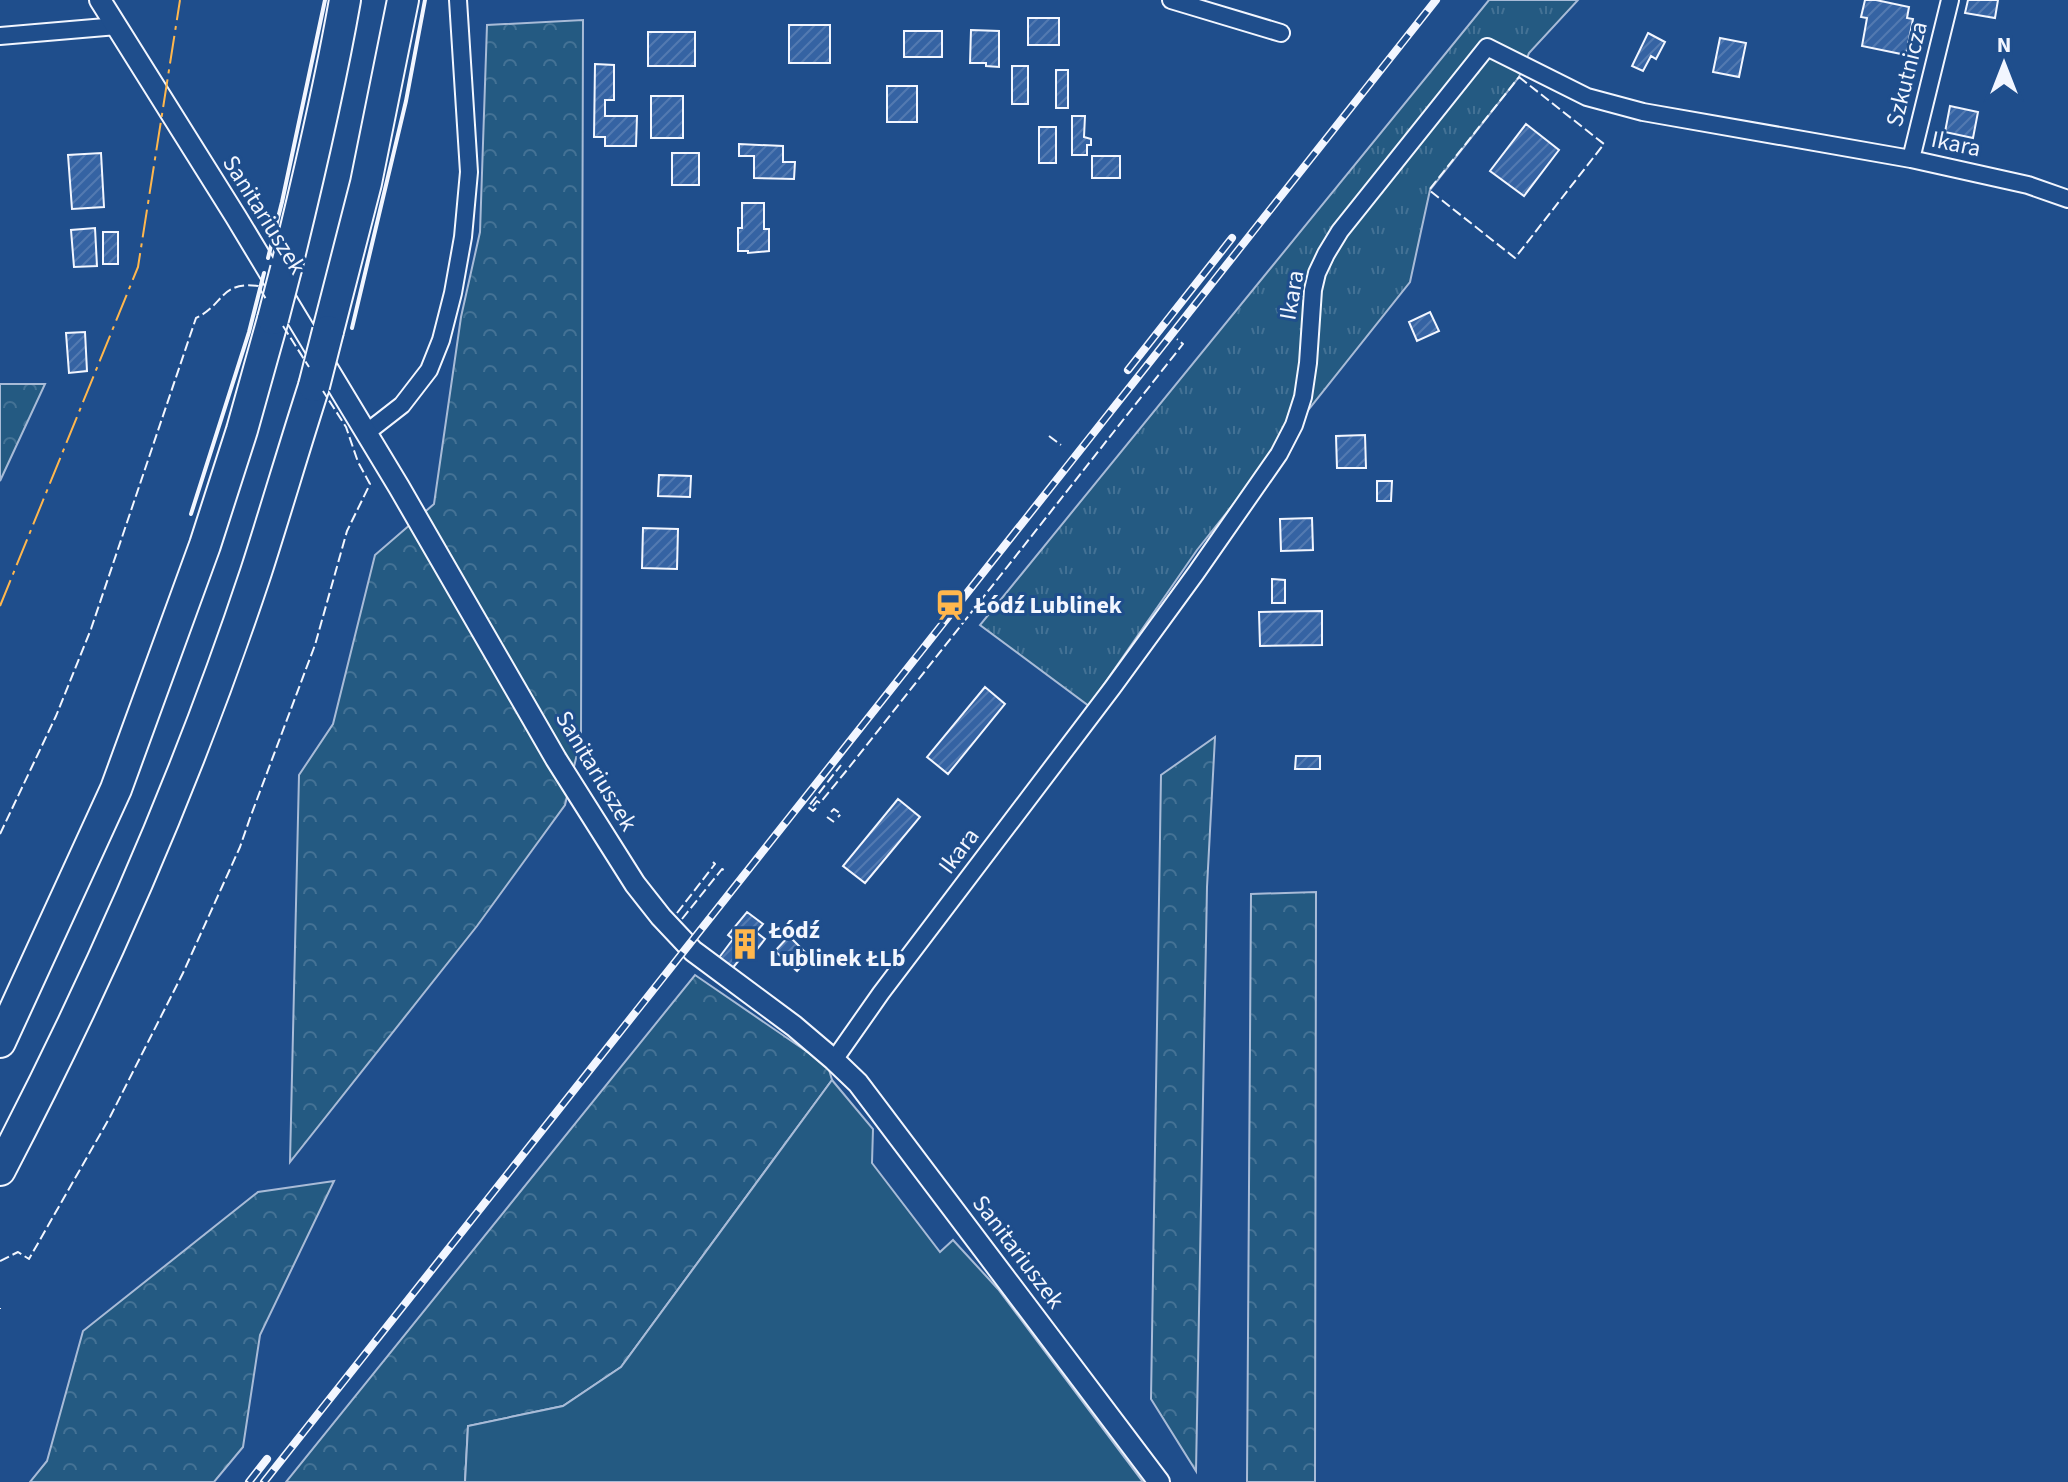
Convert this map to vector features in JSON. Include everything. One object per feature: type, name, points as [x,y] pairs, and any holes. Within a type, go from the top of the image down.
[{"type":"highway","points":[[0,1042],[116,789],[205,545],[242,430],[286,269],[314,153],[345,0]]},
{"type":"highway","points":[[0,1170],[44,1084],[136,885],[201,724],[255,573],[314,386],[366,183],[403,0]]},
{"type":"street","name":"Sanitariuszek","points":[[100,0],[399,487],[556,759],[630,878],[661,917],[700,957],[794,1026],[834,1060],[866,1094],[1159,1482]]},
{"type":"street","points":[[366,433],[402,405],[429,370],[441,340],[453,293],[463,237],[469,172],[458,0]]},
{"type":"street","points":[[1171,0],[1281,33]]},
{"type":"street","name":"Szkutnicza","points":[[1911,159],[1950,0]]},
{"type":"street","points":[[0,36],[117,26]]},
{"type":"street","name":"Ikara","points":[[834,1060],[881,993],[1113,687],[1279,454],[1294,425],[1303,397],[1313,290],[1326,254],[1340,231],[1487,47],[1571,90],[1608,104],[1911,159],[2028,185],[2068,199]]},
{"type":"green space","points":[[1489,0],[1578,0],[1529,53],[1519,77],[1430,190],[1410,282],[1197,550],[1089,706],[980,625]]},
{"type":"green space","points":[[583,20],[581,737],[565,805],[477,926],[290,1162],[299,775],[333,724],[375,555],[434,504],[461,317],[480,232],[487,25]]},
{"type":"green space","points":[[0,384],[45,384],[0,481]]},
{"type":"green space","points":[[1215,737],[1207,887],[1196,1471],[1151,1399],[1161,775]]},
{"type":"green space","points":[[1316,892],[1315,1482],[1247,1482],[1251,894]]},
{"type":"green space","points":[[695,975],[828,1066],[832,1080],[621,1367],[563,1406],[468,1426],[465,1482],[286,1482]]},
{"type":"green space","points":[[832,1080],[873,1129],[872,1163],[940,1252],[953,1240],[998,1289],[1143,1482],[465,1482],[468,1426],[563,1406],[621,1367]]},
{"type":"green space","points":[[334,1181],[260,1335],[243,1447],[214,1482],[30,1482],[47,1461],[83,1331],[258,1192]]},
{"type":"building","points":[[1865,0],[1909,7],[1907,18],[1913,19],[1906,55],[1862,46],[1867,18],[1861,17]]},
{"type":"building","points":[[1968,0],[1998,0],[1995,18],[1965,13]]},
{"type":"building","points":[[1028,18],[1059,18],[1059,45],[1028,45]]},
{"type":"building","points":[[789,25],[830,25],[830,63],[789,63]]},
{"type":"building","points":[[971,30],[999,31],[999,67],[970,63]]},
{"type":"building","points":[[904,31],[942,31],[942,57],[904,57]]},
{"type":"building","points":[[648,32],[695,32],[695,66],[648,66]]},
{"type":"building","points":[[1648,33],[1665,42],[1656,59],[1651,56],[1643,71],[1632,66]]},
{"type":"building","points":[[1720,38],[1746,43],[1739,77],[1713,72]]},
{"type":"building","points":[[595,64],[614,65],[614,100],[605,100],[605,116],[637,116],[636,146],[605,146],[605,137],[594,137]]},
{"type":"building","points":[[1012,66],[1028,66],[1028,104],[1012,104]]},
{"type":"building","points":[[1056,70],[1068,70],[1068,108],[1056,108]]},
{"type":"building","points":[[887,86],[917,86],[917,122],[887,122]]},
{"type":"building","points":[[651,96],[683,96],[683,138],[651,138]]},
{"type":"building","points":[[1950,106],[1978,112],[1973,138],[1945,132]]},
{"type":"building","points":[[1072,116],[1085,116],[1084,137],[1091,139],[1091,145],[1087,145],[1087,155],[1072,155]]},
{"type":"building","points":[[1526,124],[1559,150],[1524,196],[1490,171]]},
{"type":"building","points":[[1039,127],[1056,127],[1056,163],[1039,163]]},
{"type":"building","points":[[739,144],[783,146],[783,162],[795,162],[794,179],[754,178],[754,156],[739,156]]},
{"type":"building","points":[[101,153],[104,207],[72,209],[68,155]]},
{"type":"building","points":[[672,153],[699,153],[699,185],[672,185]]},
{"type":"building","points":[[1092,156],[1120,156],[1120,178],[1092,178]]},
{"type":"building","points":[[742,203],[764,203],[764,229],[769,229],[769,251],[738,251]]},
{"type":"building","points":[[95,228],[97,266],[74,267],[71,230]]},
{"type":"building","points":[[103,232],[118,232],[118,264],[103,264]]},
{"type":"building","points":[[1430,312],[1439,331],[1417,341],[1409,322]]},
{"type":"building","points":[[85,332],[87,371],[69,373],[66,333]]},
{"type":"building","points":[[1365,435],[1366,468],[1337,468],[1336,436]]},
{"type":"building","points":[[659,475],[691,476],[690,497],[658,496]]},
{"type":"building","points":[[1377,481],[1392,481],[1391,501],[1377,501]]},
{"type":"building","points":[[1312,518],[1313,550],[1281,551],[1280,519]]},
{"type":"building","points":[[643,528],[678,529],[677,569],[642,568]]},
{"type":"building","points":[[1272,579],[1285,580],[1285,603],[1272,603]]},
{"type":"building","points":[[1322,611],[1322,645],[1260,646],[1259,612]]},
{"type":"building","points":[[985,687],[1005,704],[948,774],[927,757]]},
{"type":"building","points":[[1296,756],[1320,756],[1320,769],[1295,769]]},
{"type":"building","points":[[898,799],[920,817],[865,883],[843,866]]},
{"type":"building","name":"Łódź Lublinek ŁLb","points":[[747,912],[763,924],[756,932],[765,939],[754,953],[749,948],[731,970],[718,959],[733,939],[728,935]]},
{"type":"building","points":[[789,936],[810,957],[797,971],[775,951]]},
{"type":"railway","points":[[264,1482],[1436,0]]},
{"type":"railway","points":[[1128,370],[1232,238]]},
{"type":"railway","points":[[249,1482],[267,1459]]},
{"type":"fence","points":[[1519,77],[1604,144],[1515,258],[1429,190],[1519,77]]},
{"type":"fence","points":[[0,834],[56,716],[91,629],[196,318],[236,287],[258,286],[266,299]]},
{"type":"fence","points":[[283,326],[309,367]]},
{"type":"fence","points":[[813,806],[817,801],[820,803],[847,770],[1183,344],[1177,339]]},
{"type":"fence","points":[[0,1261],[18,1252],[29,1259],[110,1117],[183,973],[240,847],[315,645],[347,531],[370,484],[358,462],[346,427],[323,391]]},
{"type":"fence","points":[[1049,436],[1061,445]]},
{"type":"fence","points":[[816,808],[813,811],[808,807],[841,765]]},
{"type":"fence","points":[[831,812],[834,809],[841,814],[838,817]]},
{"type":"fence","points":[[827,817],[834,822]]},
{"type":"fence","points":[[677,913],[715,864],[713,862]]},
{"type":"fence","points":[[682,919],[724,870]]},
{"type":"wall","points":[[268,258],[325,0]]},
{"type":"wall","points":[[352,328],[406,101],[425,0]]},
{"type":"wall","points":[[191,514],[249,332],[264,273]]},
{"type":"power","points":[[0,606],[138,267],[180,0]]},
{"type":"place","name":"Łódź Lublinek","points":[[950,605]]},
{"type":"place","name":"Łódź Lublinek ŁLb","points":[[745,944]]}]
